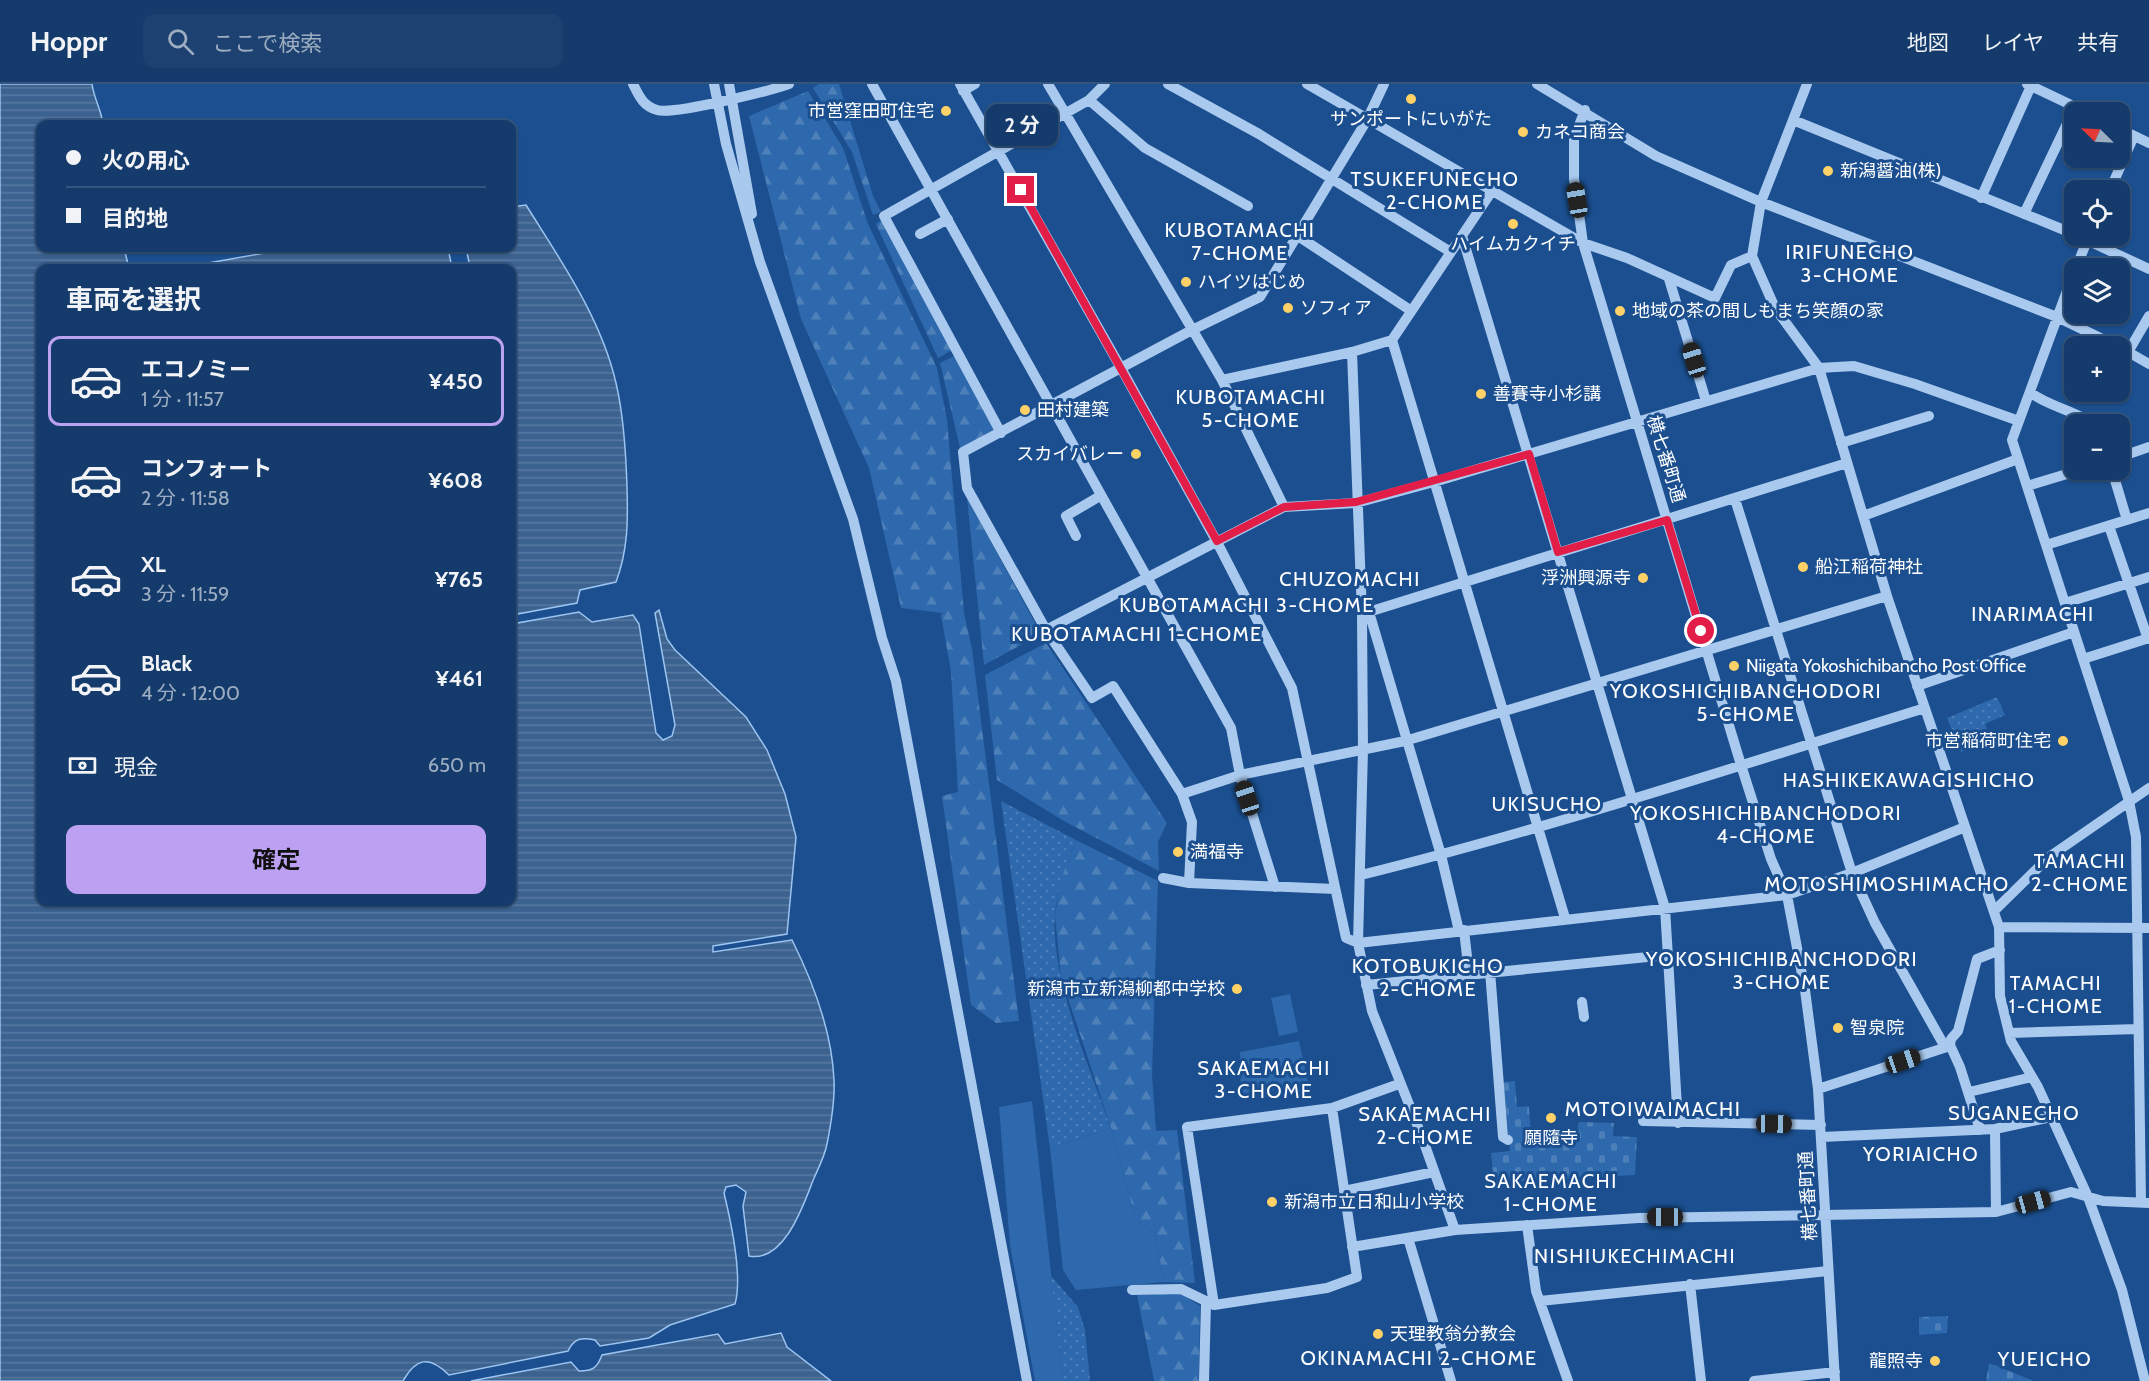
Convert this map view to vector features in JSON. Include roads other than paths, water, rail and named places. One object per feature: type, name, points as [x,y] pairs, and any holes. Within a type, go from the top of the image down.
[{"type":"street","points":[[633,84],[644,104],[659,111],[732,100],[789,84]]},
{"type":"street","points":[[714,84],[726,144],[760,262],[853,519],[882,638],[896,681],[1027,1381]]},
{"type":"street","points":[[729,84],[760,262]]},
{"type":"street","points":[[872,84],[1231,728],[1240,776],[1275,887]]},
{"type":"street","points":[[975,84],[962,87],[1217,541],[1292,688],[1346,938],[1358,943],[1565,918],[1787,895],[1852,873],[1965,827]]},
{"type":"street","points":[[1048,84],[1222,380],[1284,507]]},
{"type":"street","points":[[1001,433],[884,216],[932,191],[998,150],[1089,100],[1105,84]]},
{"type":"street","points":[[1168,84],[1332,178],[1449,251]]},
{"type":"street","points":[[1307,84],[1583,243],[1627,258],[1715,298],[1731,265],[1752,256]]},
{"type":"street","points":[[1189,883],[1192,822],[1182,794],[1113,686],[1092,698],[1046,630],[967,488],[963,452],[1192,330],[1260,297],[1367,120],[1384,84]]},
{"type":"street","points":[[1538,84],[1585,110],[1656,156],[1761,202],[2057,317],[2096,336]]},
{"type":"street","points":[[1807,84],[1761,202],[1752,256],[1775,308],[1819,368],[1887,596],[1999,927],[2000,996],[2009,1034],[2032,1077],[2088,1197],[2122,1290],[2145,1381]]},
{"type":"street","points":[[1981,198],[2029,85],[2064,102]]},
{"type":"street","points":[[1089,100],[1144,148],[1248,206]]},
{"type":"street","name":"横七番町通","points":[[1585,110],[1574,138],[1574,179],[1583,243],[1741,765],[1771,859],[1787,895],[1805,990],[1818,1089],[1835,1377]]},
{"type":"street","points":[[1793,120],[1981,198],[2064,229]]},
{"type":"street","points":[[2024,214],[2064,128]]},
{"type":"street","points":[[2130,134],[2149,142]]},
{"type":"street","points":[[2114,180],[2134,136]]},
{"type":"street","points":[[1222,380],[1352,352],[1392,340],[1449,251],[1462,236],[1492,191]]},
{"type":"street","points":[[920,234],[948,219]]},
{"type":"street","points":[[1298,236],[1410,310]]},
{"type":"street","points":[[1462,236],[1665,908],[1678,1123]]},
{"type":"street","points":[[2102,246],[2149,269]]},
{"type":"street","points":[[1669,279],[1706,401]]},
{"type":"street","points":[[1352,1247],[1455,1230],[1642,1218],[1996,1212],[2071,1192],[2103,1202],[2145,1203],[2138,1029],[2143,929],[2136,837],[2129,801],[2012,440],[2064,299]]},
{"type":"street","points":[[2130,339],[2149,316]]},
{"type":"street","points":[[1392,340],[1565,918]]},
{"type":"street","points":[[1352,352],[1356,502],[1366,613],[1358,943],[1372,1011],[1455,1230]]},
{"type":"street","points":[[2130,353],[2149,364]]},
{"type":"street","points":[[1046,630],[1284,507],[1356,502],[1434,482],[1819,368],[1854,366],[1915,384],[2019,421]]},
{"type":"street","points":[[2031,393],[2040,400],[2067,408],[2077,414]]},
{"type":"street","points":[[1841,443],[1929,417]]},
{"type":"street","points":[[2130,454],[2149,447]]},
{"type":"street","points":[[1863,516],[2018,459]]},
{"type":"street","points":[[1366,613],[1462,580],[1667,520],[1847,463]]},
{"type":"street","points":[[2027,486],[2064,475]]},
{"type":"street","points":[[2115,480],[2127,520]]},
{"type":"street","points":[[1076,536],[1066,516],[1100,496]]},
{"type":"street","points":[[1735,499],[1852,873],[1875,922],[1948,1046],[1969,1092],[1980,1130]]},
{"type":"street","points":[[2046,545],[2149,513]]},
{"type":"street","points":[[2083,659],[2148,638],[2109,526]]},
{"type":"street","points":[[2065,603],[2149,577]]},
{"type":"street","points":[[1182,794],[1240,776],[1405,741],[1887,596]]},
{"type":"street","points":[[1366,613],[1441,855],[1462,931],[1469,974]]},
{"type":"street","points":[[1917,686],[2074,632]]},
{"type":"street","points":[[1361,875],[1441,855],[1925,708]]},
{"type":"street","points":[[1994,911],[2049,856],[2149,788]]},
{"type":"street","points":[[1163,878],[1189,883],[1335,889]]},
{"type":"street","points":[[1999,927],[2143,929]]},
{"type":"street","points":[[1818,1089],[1948,1046],[1958,1031],[1977,959],[2000,950]]},
{"type":"street","points":[[1366,985],[1668,955]]},
{"type":"street","points":[[1490,971],[1503,1137],[1508,1140]]},
{"type":"street","points":[[1582,1002],[1584,1017]]},
{"type":"street","points":[[2009,1034],[2138,1029]]},
{"type":"street","points":[[1969,1092],[2032,1077]]},
{"type":"street","points":[[1204,1381],[1210,1304],[1187,1128],[1332,1108],[1399,1084]]},
{"type":"street","points":[[1132,1290],[1181,1289],[1210,1304],[1327,1288],[1357,1277],[1332,1108]]},
{"type":"street","points":[[1822,1137],[1995,1129],[2051,1117]]},
{"type":"street","points":[[1643,1121],[1821,1125]]},
{"type":"street","points":[[1995,1129],[1996,1212]]},
{"type":"street","points":[[1344,1191],[1434,1172]]},
{"type":"street","points":[[1527,1225],[1536,1291],[1568,1381]]},
{"type":"street","points":[[1408,1238],[1451,1381]]},
{"type":"street","points":[[1540,1301],[1828,1271]]},
{"type":"street","points":[[1690,1284],[1701,1381]]},
{"type":"street","points":[[1754,1381],[1835,1377]]},
{"type":"place","name":"サンポートにいがた","points":[[1411,99]]},
{"type":"place","name":"市営窪田町住宅","points":[[946,111]]},
{"type":"place","name":"カネコ商会","points":[[1523,132]]},
{"type":"place","name":"新潟醤油(株)","points":[[1828,171]]},
{"type":"place","name":"ハイムカクイチ","points":[[1513,224]]},
{"type":"place","name":"ハイツはじめ","points":[[1186,282]]},
{"type":"place","name":"ソフィア","points":[[1288,308]]},
{"type":"place","name":"地域の茶の間しもまち笑顔の家","points":[[1620,311]]},
{"type":"place","name":"善賽寺小杉講","points":[[1481,394]]},
{"type":"place","name":"田村建築","points":[[1025,410]]},
{"type":"place","name":"スカイバレー","points":[[1136,454]]},
{"type":"place","name":"船江稲荷神社","points":[[1803,567]]},
{"type":"place","name":"浮洲興源寺","points":[[1643,578]]},
{"type":"place","name":"Niigata Yokoshichibancho Post Office","points":[[1734,666]]},
{"type":"place","name":"市営稲荷町住宅","points":[[2063,741]]},
{"type":"place","name":"満福寺","points":[[1178,852]]},
{"type":"place","name":"新潟市立新潟柳都中学校","points":[[1237,989]]},
{"type":"place","name":"智泉院","points":[[1838,1028]]},
{"type":"place","name":"願隨寺","points":[[1551,1118]]},
{"type":"place","name":"新潟市立日和山小学校","points":[[1272,1202]]},
{"type":"place","name":"天理教翁分教会","points":[[1378,1334]]},
{"type":"place","name":"龍照寺","points":[[1935,1361]]},
{"type":"district","name":"TSUKEFUNECHO 2-CHOME","points":[[1435,190]]},
{"type":"district","name":"KUBOTAMACHI 7-CHOME","points":[[1240,242]]},
{"type":"district","name":"IRIFUNECHO 3-CHOME","points":[[1850,264]]},
{"type":"district","name":"KUBOTAMACHI 5-CHOME","points":[[1251,408]]},
{"type":"district","name":"CHUZOMACHI","points":[[1350,579]]},
{"type":"district","name":"KUBOTAMACHI 3-CHOME","points":[[1247,605]]},
{"type":"district","name":"INARIMACHI","points":[[2033,614]]},
{"type":"district","name":"KUBOTAMACHI 1-CHOME","points":[[1137,634]]},
{"type":"district","name":"YOKOSHICHIBANCHODORI 5-CHOME","points":[[1746,702]]},
{"type":"district","name":"HASHIKEKAWAGISHICHO","points":[[1909,780]]},
{"type":"district","name":"UKISUCHO","points":[[1547,804]]},
{"type":"district","name":"YOKOSHICHIBANCHODORI 4-CHOME","points":[[1766,824]]},
{"type":"district","name":"TAMACHI 2-CHOME","points":[[2080,872]]},
{"type":"district","name":"MOTOSHIMOSHIMACHO","points":[[1887,884]]},
{"type":"district","name":"YOKOSHICHIBANCHODORI 3-CHOME","points":[[1782,970]]},
{"type":"district","name":"KOTOBUKICHO 2-CHOME","points":[[1428,978]]},
{"type":"district","name":"TAMACHI 1-CHOME","points":[[2056,994]]},
{"type":"district","name":"SAKAEMACHI 3-CHOME","points":[[1264,1080]]},
{"type":"district","name":"MOTOIWAIMACHI","points":[[1653,1109]]},
{"type":"district","name":"SUGANECHO","points":[[2014,1113]]},
{"type":"district","name":"SAKAEMACHI 2-CHOME","points":[[1425,1126]]},
{"type":"district","name":"YORIAICHO","points":[[1921,1154]]},
{"type":"district","name":"SAKAEMACHI 1-CHOME","points":[[1551,1192]]},
{"type":"district","name":"NISHIUKECHIMACHI","points":[[1635,1256]]},
{"type":"district","name":"OKINAMACHI 2-CHOME","points":[[1419,1358]]},
{"type":"district","name":"YUEICHO","points":[[2045,1359]]}]
